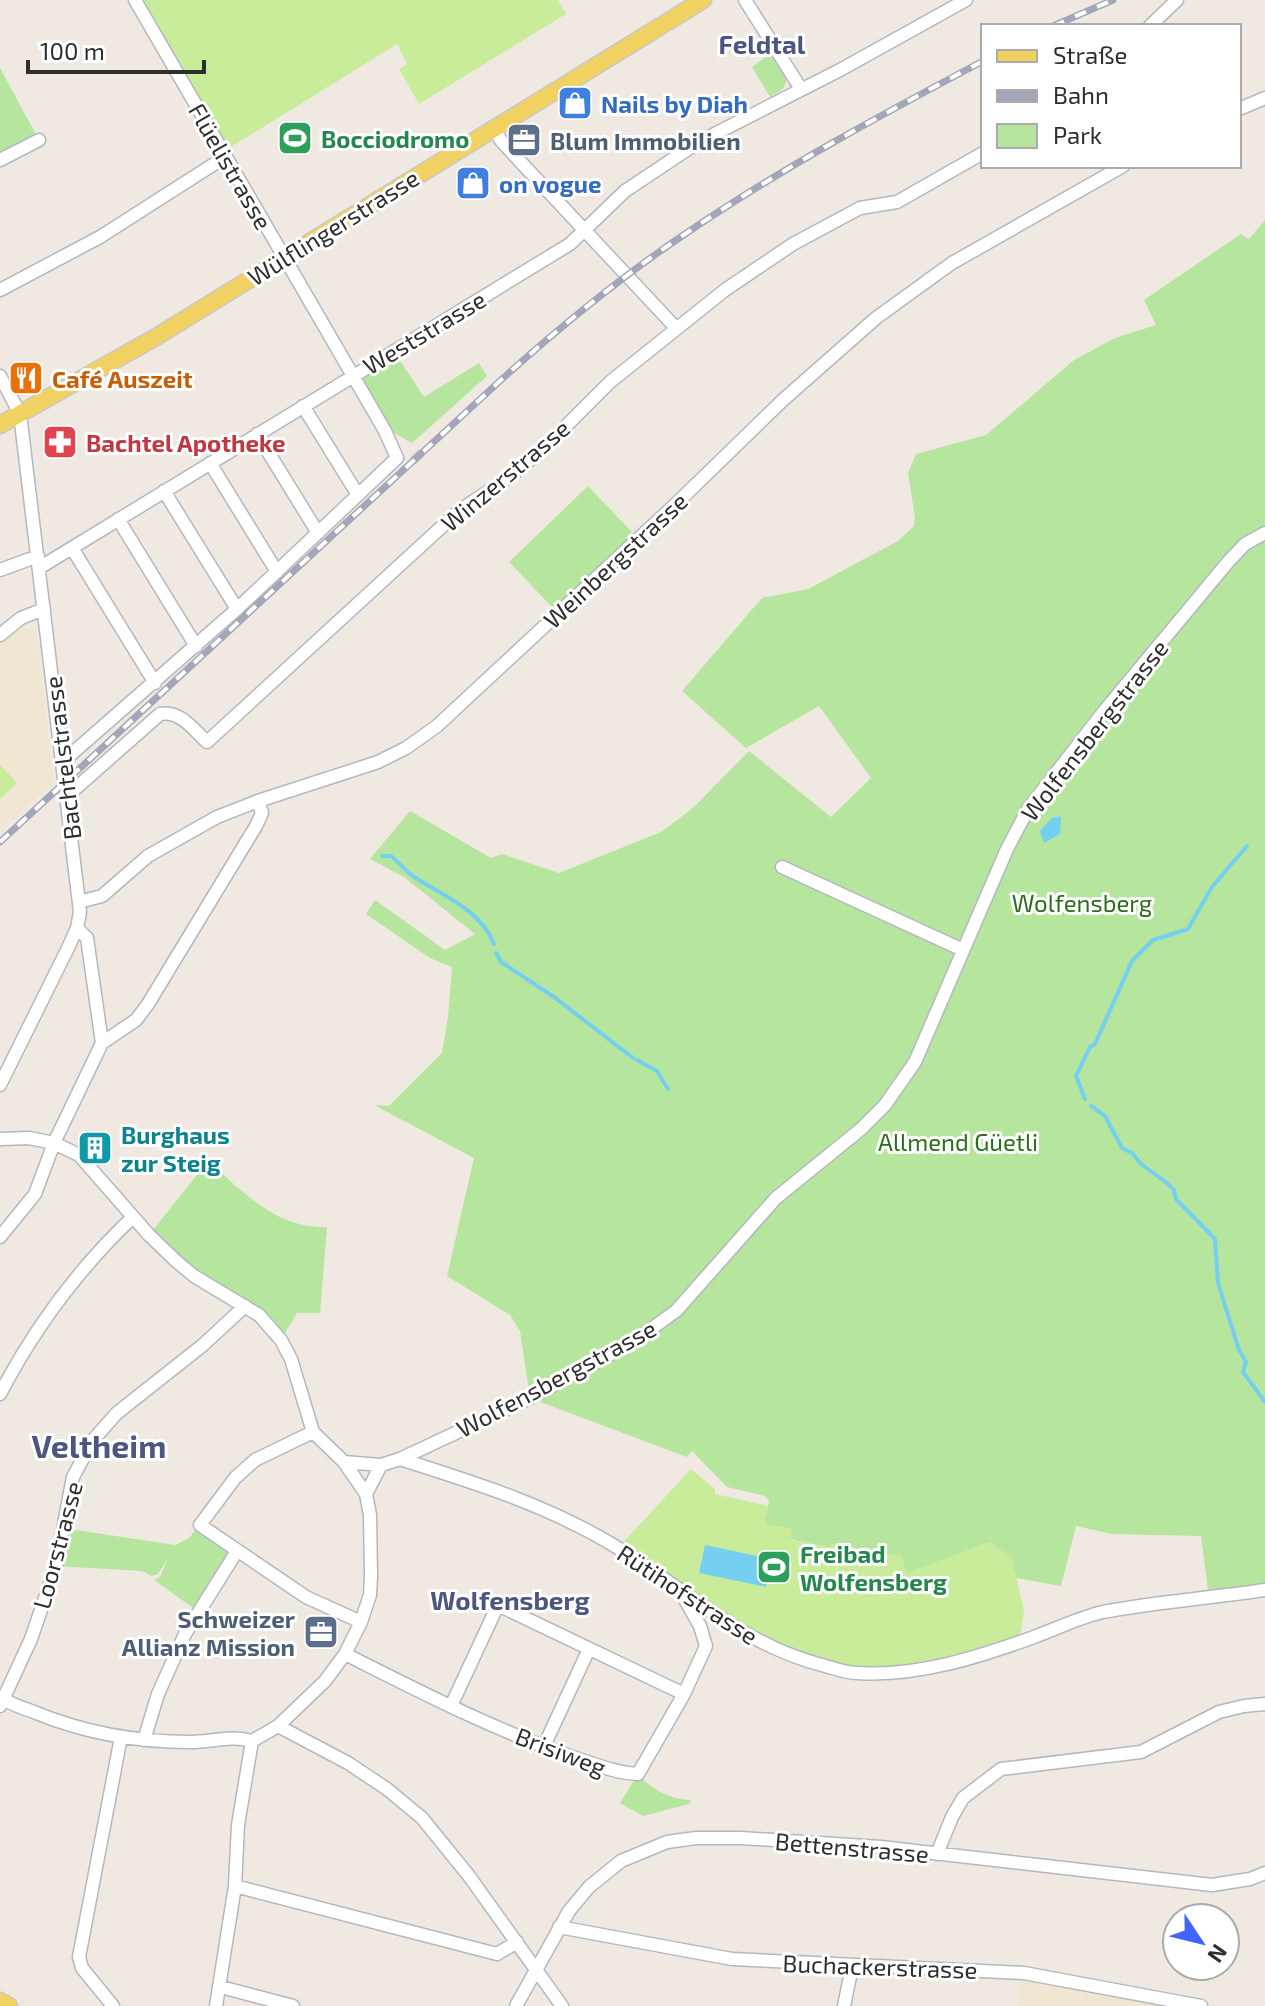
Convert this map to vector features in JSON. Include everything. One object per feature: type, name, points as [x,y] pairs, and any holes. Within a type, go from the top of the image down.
[{"type":"main road","name":"Wülflingerstrasse","points":[[0,425],[112,363],[703,0]]},
{"type":"main road","points":[[0,2001],[9,2006]]},
{"type":"street","name":"Flüelistrasse","points":[[135,0],[353,375],[397,458],[358,495]]},
{"type":"street","points":[[745,0],[801,89]]},
{"type":"street","name":"Weststrasse","points":[[0,570],[38,562],[72,548],[557,251],[585,230],[625,191],[697,143],[966,0]]},
{"type":"street","points":[[1152,24],[1177,0]]},
{"type":"street","points":[[1241,108],[1265,98]]},
{"type":"street","points":[[493,128],[502,142],[676,328]]},
{"type":"street","points":[[0,160],[39,140]]},
{"type":"street","name":"Winzerstrasse","points":[[67,796],[160,714],[170,712],[180,717],[207,742],[460,510],[535,456],[610,382],[676,328],[793,244],[860,208],[897,202],[981,154]]},
{"type":"street","points":[[0,290],[100,237],[225,157]]},
{"type":"street","name":"Weinbergstrasse","points":[[79,902],[102,896],[148,856],[217,817],[378,762],[406,748],[437,726],[783,400],[876,318],[952,263],[1119,168]]},
{"type":"street","points":[[0,376],[20,414]]},
{"type":"street","points":[[62,759],[155,683],[358,495],[303,406]]},
{"type":"street","name":"Bachtelstrasse","points":[[0,1085],[77,928],[79,902],[20,414]]},
{"type":"street","points":[[257,434],[318,533]]},
{"type":"street","points":[[210,463],[277,572]]},
{"type":"street","points":[[164,491],[237,609]]},
{"type":"street","points":[[118,519],[196,646]]},
{"type":"street","name":"Wolfensbergstrasse","points":[[381,1465],[530,1398],[633,1342],[676,1311],[776,1198],[861,1129],[898,1090],[921,1050],[1007,849],[1028,809],[1105,710],[1228,562],[1245,544],[1265,533]]},
{"type":"street","points":[[72,548],[155,683]]},
{"type":"street","points":[[0,635],[21,618],[44,609]]},
{"type":"street","points":[[0,1237],[35,1194],[54,1143],[102,1043],[136,1020],[148,1004],[256,826],[262,813],[258,801]]},
{"type":"street","points":[[782,867],[963,950]]},
{"type":"street","points":[[77,928],[87,938],[102,1043]]},
{"type":"street","points":[[0,1139],[29,1138],[54,1143],[79,1155],[176,1261],[194,1276],[259,1315],[281,1340],[291,1359],[313,1432],[344,1462],[366,1494],[371,1576],[370,1595],[361,1622],[345,1654],[325,1681],[278,1726],[252,1741],[247,1758],[238,1825],[235,1886],[216,2006]]},
{"type":"street","points":[[0,1394],[49,1311],[78,1272],[133,1217]]},
{"type":"street","name":"Loorstrasse","points":[[1,1701],[31,1639],[56,1566],[73,1477],[93,1440],[117,1413],[203,1345],[245,1306]]},
{"type":"street","points":[[313,1432],[255,1460],[235,1478],[200,1525],[306,1597],[361,1622]]},
{"type":"street","name":"Rütihofstrasse","points":[[400,1459],[533,1503],[618,1548],[758,1642],[805,1661],[854,1673],[883,1674],[956,1662],[1100,1613],[1265,1590]]},
{"type":"street","points":[[344,1462],[381,1465],[366,1494]]},
{"type":"street","points":[[144,1740],[158,1694],[185,1634],[237,1551]]},
{"type":"street","name":"Brisiweg","points":[[345,1654],[451,1706],[544,1746],[621,1773],[638,1774],[684,1694],[706,1646],[700,1626],[682,1593]]},
{"type":"street","points":[[451,1706],[500,1606],[684,1694]]},
{"type":"street","points":[[544,1746],[589,1649]]},
{"type":"street","points":[[1,1701],[81,1729],[121,1737],[194,1742],[241,1737],[252,1741]]},
{"type":"street","points":[[937,1854],[963,1798],[1001,1769],[1141,1752],[1219,1712],[1265,1704]]},
{"type":"street","points":[[278,1726],[348,1763],[422,1818],[562,2006]]},
{"type":"street","points":[[113,2006],[82,1968],[79,1957],[121,1737]]},
{"type":"street","name":"Bettenstrasse","points":[[516,2006],[578,1898],[605,1872],[639,1852],[667,1842],[696,1838],[741,1838],[937,1854],[1212,1885],[1250,1879],[1265,1873]]},
{"type":"street","points":[[235,1886],[497,1954],[517,1942]]},
{"type":"street","name":"Buchackerstrasse","points":[[559,1927],[732,1959],[1024,1973],[1201,2006]]},
{"type":"street","points":[[844,2006],[852,1967]]},
{"type":"street","points":[[221,1987],[293,2006]]},
{"type":"shaded area","points":[[21,618],[22,627],[36,627],[54,782],[0,831],[0,635]]},
{"type":"shaded area","points":[[1024,1973],[1201,2006],[1019,2006]]},
{"type":"green space","points":[[135,0],[558,0],[566,14],[419,104],[399,69],[407,64],[397,44],[223,152]]},
{"type":"green space","points":[[772,52],[787,79],[783,89],[770,97],[752,67]]},
{"type":"green space","points":[[0,68],[39,140],[0,160]]},
{"type":"green space","name":"Allmend Güetli","points":[[1265,220],[1265,1590],[1209,1598],[1201,1536],[1112,1534],[1076,1526],[1061,1586],[1016,1578],[1012,1560],[990,1542],[906,1574],[901,1556],[832,1545],[831,1548],[789,1539],[764,1524],[769,1501],[765,1496],[727,1487],[692,1451],[687,1457],[530,1398],[520,1331],[510,1315],[447,1276],[474,1158],[374,1105],[389,1106],[442,1053],[452,967],[430,958],[366,914],[375,900],[445,950],[475,934],[404,877],[370,859],[410,811],[491,858],[502,854],[559,873],[661,832],[693,808],[749,751],[831,817],[871,778],[819,706],[746,748],[682,691],[762,598],[808,589],[898,541],[914,526],[908,473],[916,454],[986,435],[1074,360],[1115,338],[1156,325],[1144,300],[1241,234],[1249,239]]},
{"type":"green space","points":[[397,356],[424,397],[479,363],[487,376],[412,443],[386,428],[360,383],[362,377]]},
{"type":"green space","points":[[588,486],[634,534],[553,608],[509,562]]},
{"type":"green space","points":[[0,765],[17,783],[0,799]]},
{"type":"green space","points":[[208,1161],[248,1196],[277,1215],[292,1222],[327,1227],[320,1313],[297,1313],[281,1340],[259,1315],[194,1276],[149,1235]]},
{"type":"green space","name":"Freibad Wolfensberg","points":[[691,1469],[715,1489],[715,1494],[768,1506],[764,1523],[792,1529],[790,1540],[902,1556],[906,1573],[990,1542],[1012,1560],[1024,1610],[1019,1643],[956,1662],[854,1673],[758,1642],[618,1548]]},
{"type":"green space","points":[[200,1525],[237,1551],[196,1610],[154,1580],[160,1577],[168,1558],[158,1574],[151,1576],[142,1571],[56,1566],[63,1528],[175,1545],[189,1538]]},
{"type":"green space","points":[[638,1774],[662,1793],[691,1800],[689,1804],[643,1816],[620,1803]]},
{"type":"water","points":[[1061,816],[1060,834],[1044,843],[1040,831],[1052,818]]},
{"type":"water","points":[[705,1545],[771,1559],[766,1587],[699,1573]]},
{"type":"waterway","points":[[1085,1099],[1076,1076],[1090,1047],[1095,1044],[1132,961],[1153,940],[1188,929],[1212,887],[1247,846]]},
{"type":"waterway","points":[[382,856],[391,856],[414,877],[470,913],[488,932],[494,944]]},
{"type":"waterway","points":[[496,953],[501,962],[554,997],[633,1058]]},
{"type":"waterway","points":[[637,1060],[657,1071],[668,1089]]},
{"type":"waterway","points":[[1091,1106],[1105,1116],[1122,1148],[1167,1183],[1174,1190],[1176,1199],[1215,1239],[1218,1283],[1239,1350],[1246,1362],[1243,1372],[1265,1402]]},
{"type":"tunnel","points":[[414,454],[420,460]]},
{"type":"railway","points":[[1058,24],[1113,0]]},
{"type":"railway","points":[[0,842],[502,379],[592,302],[724,208],[796,164],[981,62]]},
{"type":"place","name":"Nails by Diah","points":[[575,103]]},
{"type":"place","name":"Bocciodromo","points":[[295,138]]},
{"type":"place","name":"Blum Immobilien","points":[[524,140]]},
{"type":"place","name":"on vogue","points":[[473,183]]},
{"type":"place","name":"Café Auszeit","points":[[26,378]]},
{"type":"place","name":"Bachtel Apotheke","points":[[60,442]]},
{"type":"place","name":"Burghaus zur Steig","points":[[95,1148]]},
{"type":"place","name":"Freibad Wolfensberg","points":[[774,1567]]},
{"type":"place","name":"Schweizer Allianz Mission","points":[[321,1632]]},
{"type":"district","name":"Feldtal","points":[[762,43]]},
{"type":"district","name":"Veltheim","points":[[99,1445]]},
{"type":"district","name":"Wolfensberg","points":[[510,1599]]}]
